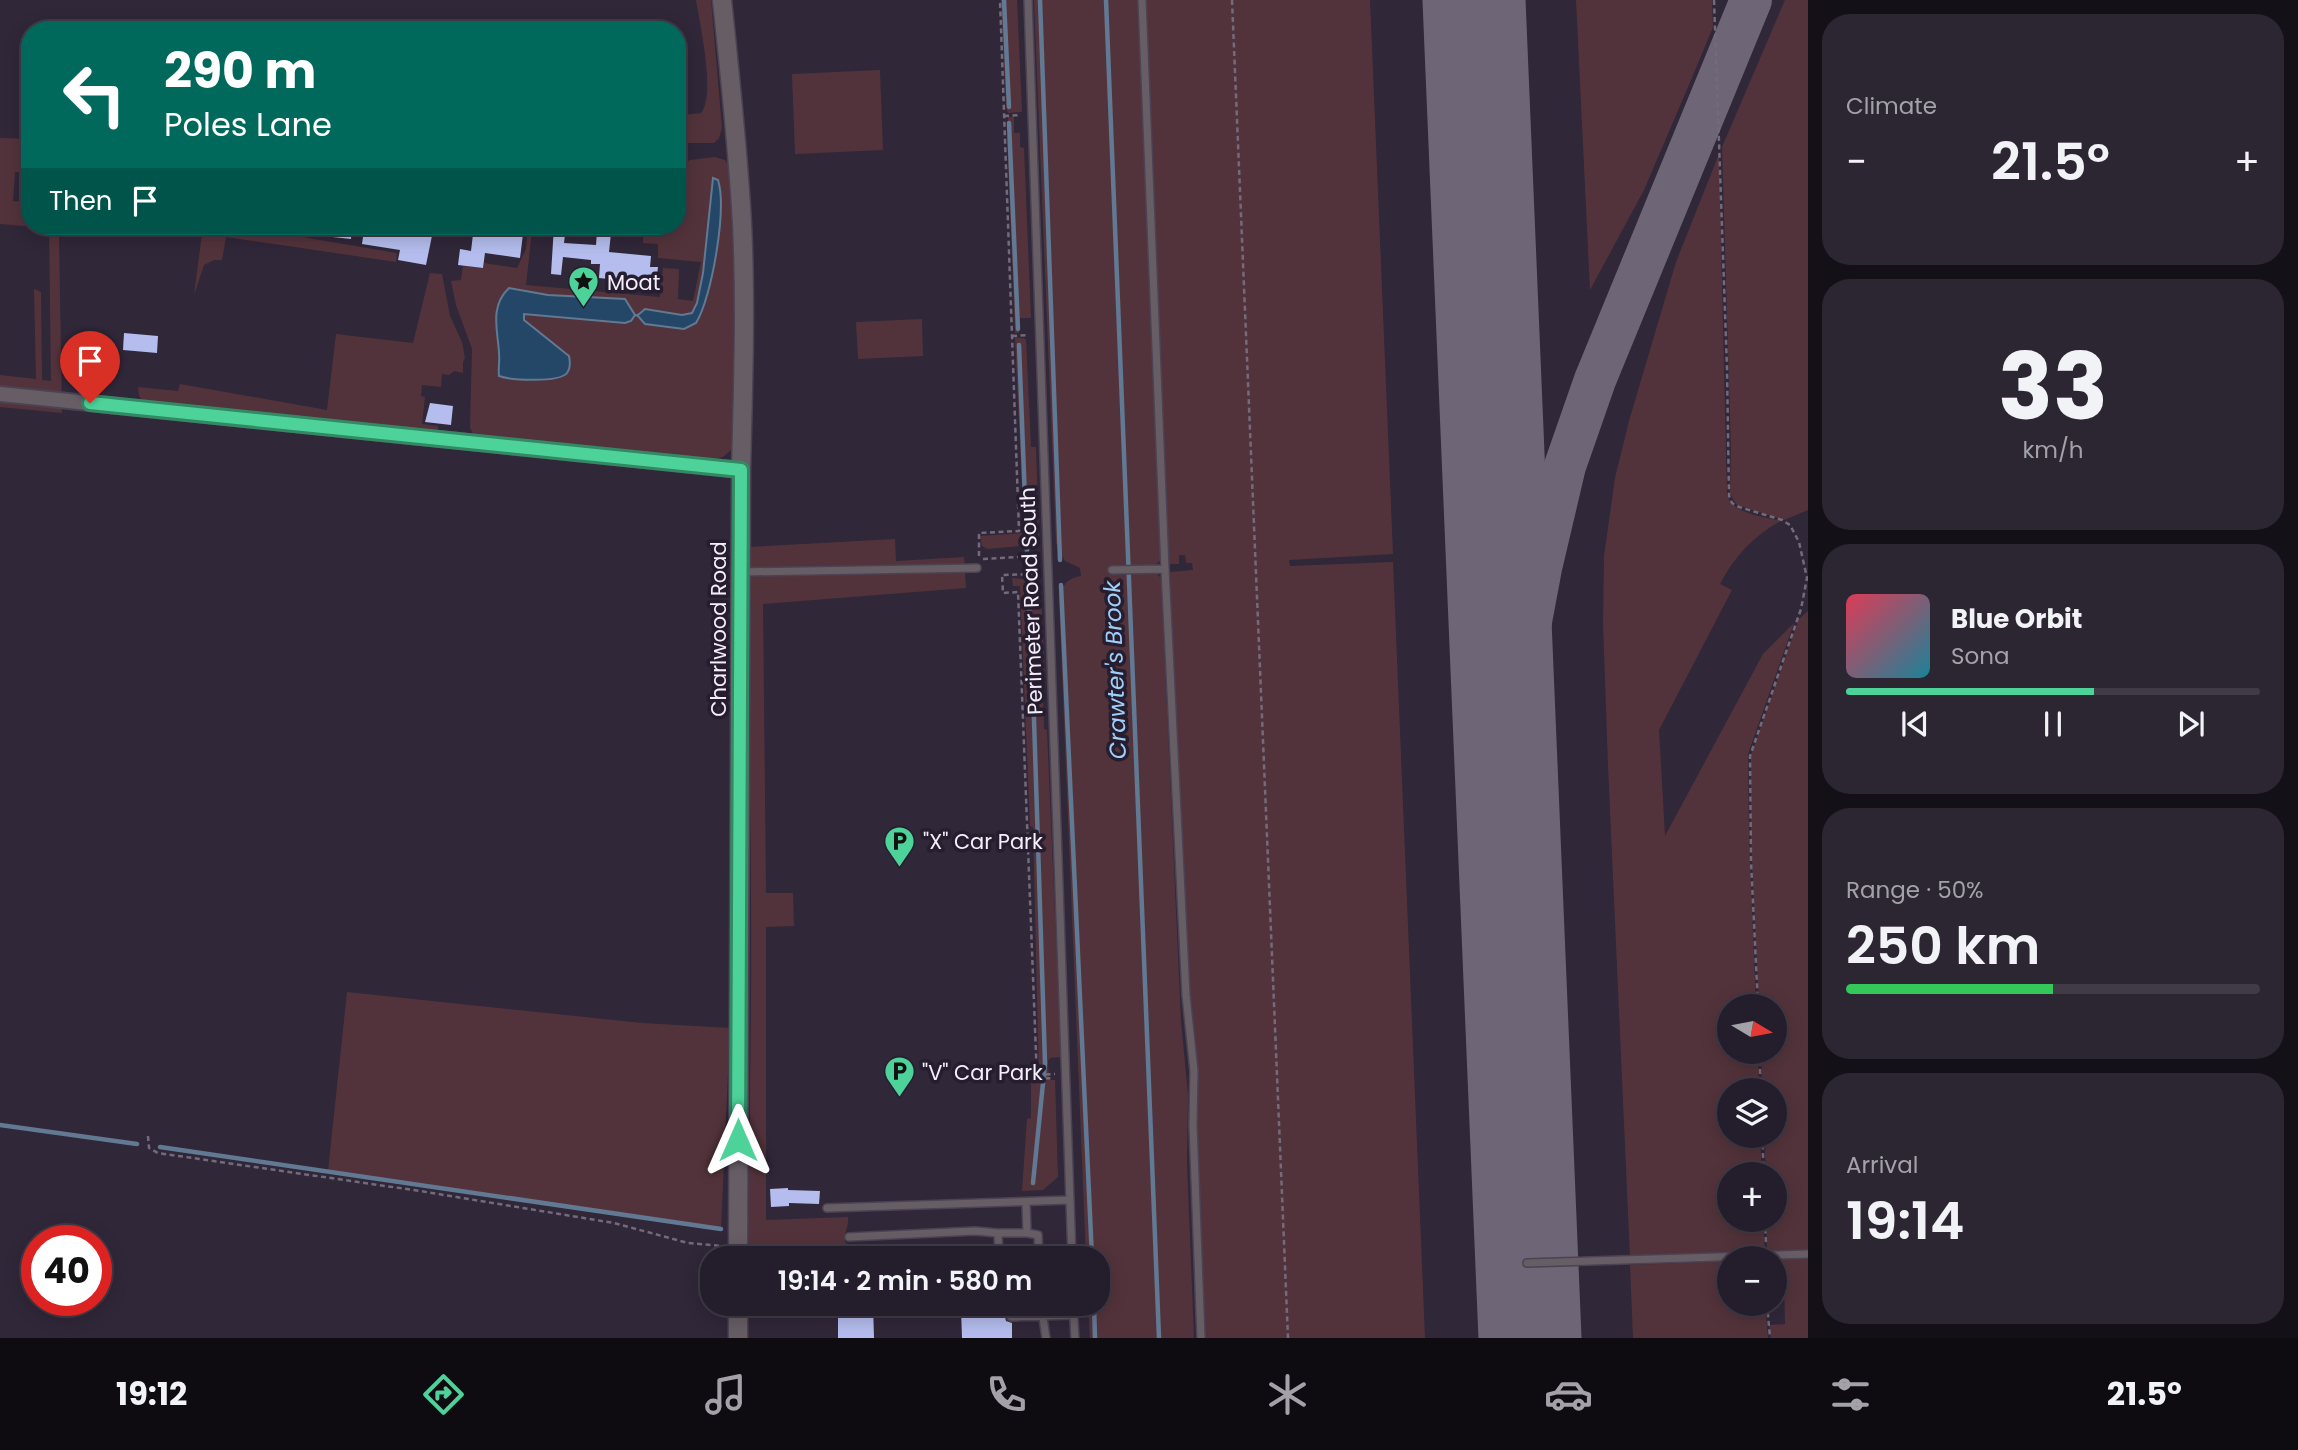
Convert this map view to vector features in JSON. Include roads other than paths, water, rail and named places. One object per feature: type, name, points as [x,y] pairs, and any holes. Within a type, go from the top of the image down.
[{"type":"street","name":"Charlwood Road","points":[[722,0],[737,146],[742,227],[744,366],[741,470],[738,1246]]},
{"type":"street","points":[[0,394],[741,470]]},
{"type":"street","points":[[738,1316],[738,1338]]},
{"type":"lane","name":"Perimeter Road South","points":[[1028,0],[1071,1246]]},
{"type":"lane","points":[[1142,0],[1165,569],[1186,995],[1194,1071],[1193,1125],[1201,1338]]},
{"type":"lane","points":[[741,572],[977,568]]},
{"type":"lane","points":[[1112,570],[1165,569]]},
{"type":"lane","points":[[827,1208],[1069,1200]]},
{"type":"lane","points":[[1026,1202],[1027,1233]]},
{"type":"lane","points":[[849,1237],[975,1231],[1034,1233],[1038,1235],[1039,1246]]},
{"type":"lane","points":[[998,1233],[999,1246]]},
{"type":"lane","points":[[1527,1263],[1808,1254]]},
{"type":"lane","points":[[1014,1316],[1059,1316]]},
{"type":"lane","points":[[1074,1316],[1075,1338]]},
{"type":"lane","points":[[1044,1317],[1046,1338]]},
{"type":"water","points":[[713,178],[718,180],[721,211],[716,253],[707,294],[696,323],[684,329],[645,324],[635,315],[645,309],[682,315],[692,313],[697,303],[703,273]]},
{"type":"water","points":[[509,288],[548,295],[625,299],[635,315],[631,321],[625,323],[524,314],[524,320],[569,356],[569,369],[562,376],[545,379],[499,376],[496,319],[499,303]]},
{"type":"waterway","points":[[1004,0],[1009,107]]},
{"type":"waterway","points":[[1040,0],[1060,560]]},
{"type":"waterway","name":"Crawter's Brook","points":[[1106,0],[1159,1338]]},
{"type":"waterway","points":[[1009,123],[1018,329]]},
{"type":"waterway","points":[[1019,345],[1027,552]]},
{"type":"waterway","points":[[1028,584],[1032,672]]},
{"type":"waterway","points":[[1061,585],[1091,1246]]},
{"type":"waterway","points":[[1033,688],[1045,1063],[1033,1183]]},
{"type":"waterway","points":[[0,1125],[137,1144]]},
{"type":"waterway","points":[[160,1147],[721,1229]]},
{"type":"waterway","points":[[1094,1316],[1095,1338]]},
{"type":"place","name":"Moat","points":[[584,309]]},
{"type":"place","name":"\"X\" Car Park","points":[[900,868]]},
{"type":"place","name":"\"V\" Car Park","points":[[899,1099]]}]
